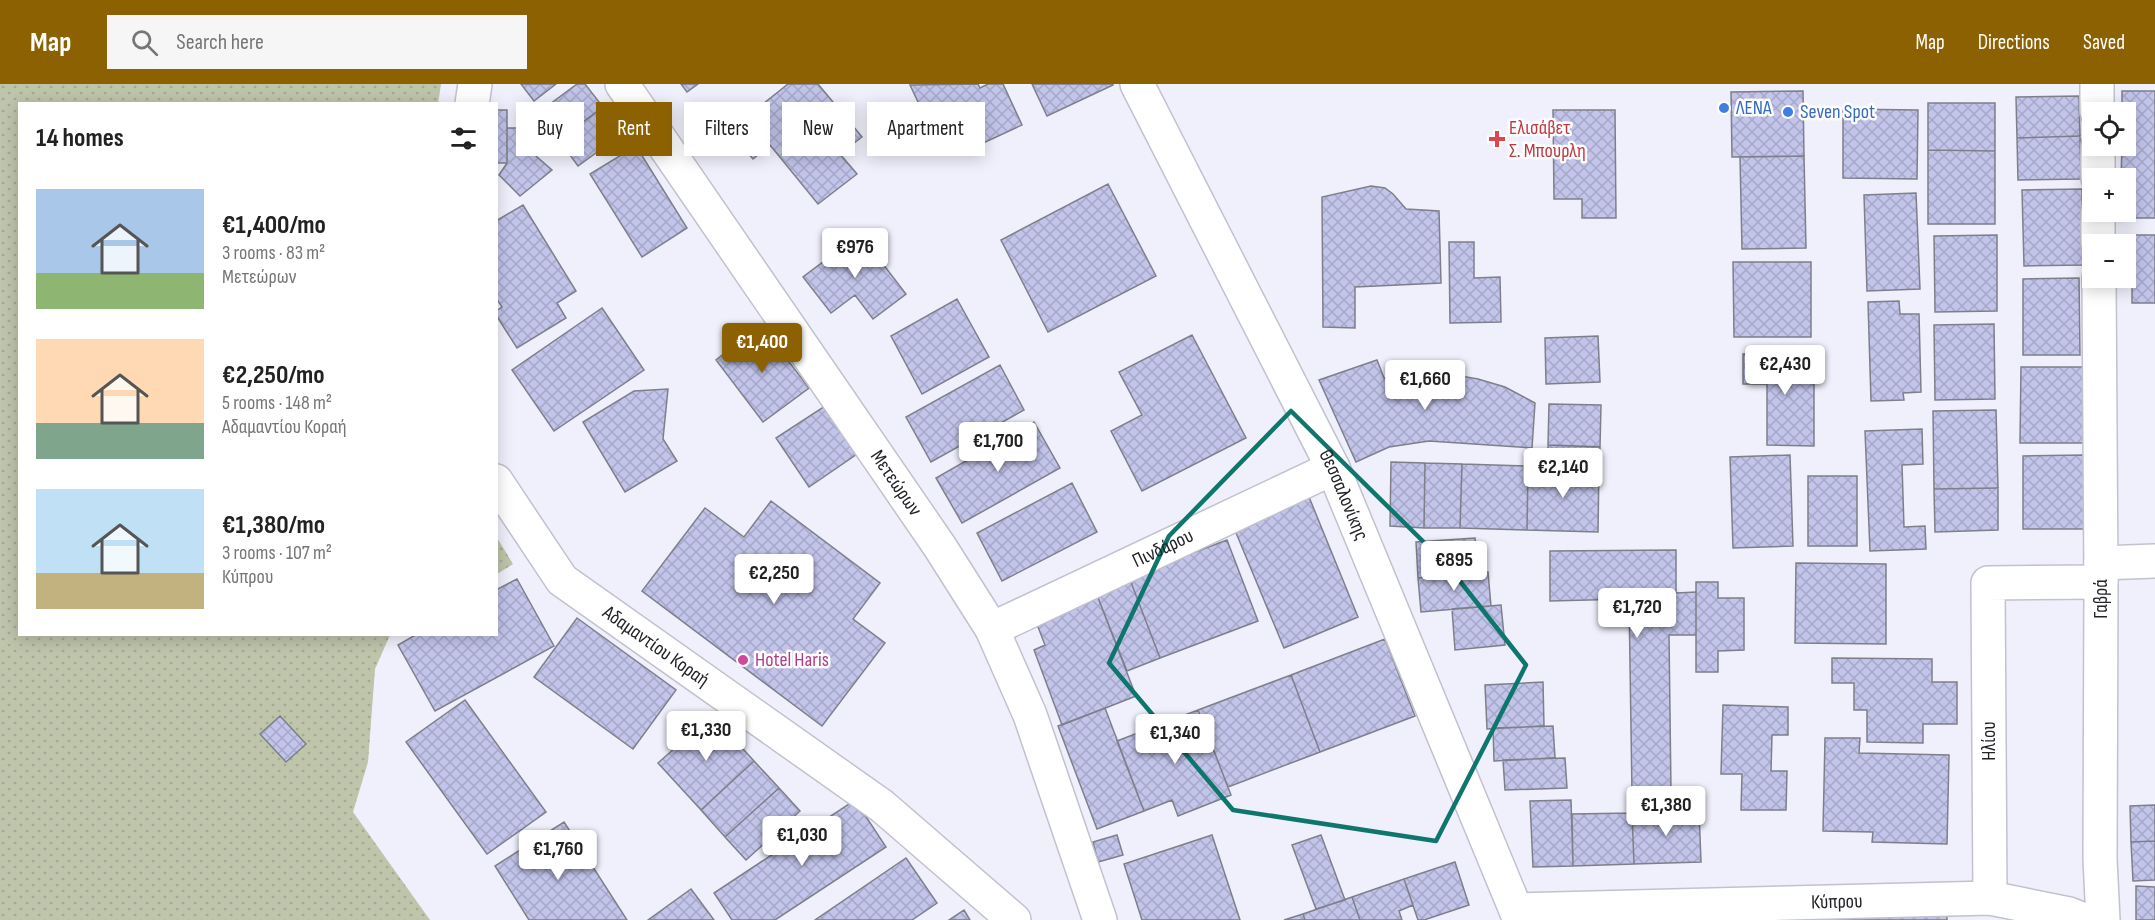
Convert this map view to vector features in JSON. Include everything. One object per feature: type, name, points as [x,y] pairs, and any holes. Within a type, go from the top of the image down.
[{"type":"street","points":[[472,102],[475,84]]},
{"type":"street","name":"Μετεώρων","points":[[622,84],[934,538],[992,628],[1030,715],[1100,920]]},
{"type":"street","name":"Θεσσαλονίκης","points":[[1137,84],[1333,468],[1518,915]]},
{"type":"street","points":[[2097,84],[2097,102]]},
{"type":"street","name":"Γαβρά","points":[[2099,288],[2100,859],[2103,920]]},
{"type":"street","name":"Πινδάρου","points":[[992,628],[1333,468]]},
{"type":"street","name":"Αδαμαντίου Κοραή","points":[[498,484],[562,580],[882,806],[1014,920]]},
{"type":"street","points":[[2101,572],[2155,561]]},
{"type":"street","name":"Ηλίου","points":[[1990,898],[1988,583],[2101,572]]},
{"type":"street","name":"Κύπρου","points":[[1518,915],[1990,898],[2069,914],[2084,920]]},
{"type":"highlighted area","points":[[1291,411],[1448,566],[1526,665],[1436,841],[1233,810],[1109,663],[1169,536]]},
{"type":"green space","points":[[0,84],[441,84],[438,102],[18,102],[18,636],[390,636],[375,669],[368,762],[353,812],[430,920],[0,920]]},
{"type":"green space","points":[[498,539],[513,564],[498,573]]},
{"type":"building","points":[[521,84],[556,84],[534,101]]},
{"type":"building","points":[[577,84],[585,84],[599,102],[596,102],[596,112],[584,121],[584,102],[553,102]]},
{"type":"building","points":[[681,84],[698,84],[687,92]]},
{"type":"building","points":[[788,84],[818,84],[833,102],[782,102],[782,156],[842,156],[857,174],[818,204],[770,145],[770,102],[765,102]]},
{"type":"building","points":[[978,84],[980,88],[988,84],[1003,84],[1022,125],[985,142],[985,102],[918,102],[910,85]]},
{"type":"building","points":[[1032,84],[1113,84],[1113,85],[1047,116]]},
{"type":"building","points":[[1803,91],[1804,156],[1732,157],[1731,92]]},
{"type":"building","points":[[2122,91],[2155,91],[2155,218],[2136,218],[2136,168],[2121,168],[2122,156],[2136,156],[2136,102],[2122,102]]},
{"type":"building","points":[[2079,96],[2080,136],[2017,138],[2016,97]]},
{"type":"building","points":[[1928,103],[1995,103],[1995,151],[1928,150]]},
{"type":"building","points":[[1843,109],[1918,110],[1917,179],[1843,178]]},
{"type":"building","points":[[498,110],[507,110],[507,163],[498,163]]},
{"type":"building","points":[[1553,110],[1615,110],[1616,218],[1582,218],[1582,199],[1554,199]]},
{"type":"building","points":[[596,112],[596,153],[578,166],[571,156],[584,156],[584,121]]},
{"type":"building","points":[[507,128],[516,128],[516,156],[536,156],[552,170],[520,196],[499,175],[507,163]]},
{"type":"building","points":[[855,129],[862,137],[855,142]]},
{"type":"building","points":[[2080,136],[2081,179],[2018,180],[2017,138]]},
{"type":"building","points":[[1928,150],[1995,151],[1995,224],[1928,224]]},
{"type":"building","points":[[620,156],[642,156],[687,228],[642,257],[590,174]]},
{"type":"building","points":[[1804,156],[1806,248],[1742,249],[1740,157]]},
{"type":"building","points":[[1108,184],[1156,276],[1048,332],[1001,240]]},
{"type":"building","points":[[1371,186],[1385,188],[1406,209],[1439,211],[1441,283],[1355,287],[1355,328],[1323,327],[1322,197]]},
{"type":"building","points":[[2082,189],[2082,265],[2024,266],[2022,190]]},
{"type":"building","points":[[1916,193],[1920,289],[1867,291],[1864,195]]},
{"type":"building","points":[[523,205],[576,291],[557,303],[566,318],[517,348],[498,318],[498,310],[502,307],[498,301],[498,220]]},
{"type":"building","points":[[860,234],[906,294],[873,319],[855,295],[831,313],[803,277]]},
{"type":"building","points":[[1997,235],[1997,311],[1935,312],[1934,236]]},
{"type":"building","points":[[2136,235],[2155,235],[2155,303],[2132,303],[2132,288],[2136,288]]},
{"type":"building","points":[[1449,242],[1474,242],[1474,278],[1500,277],[1501,322],[1450,323]]},
{"type":"building","points":[[1733,262],[1811,262],[1811,337],[1734,337]]},
{"type":"building","points":[[2079,278],[2080,355],[2023,355],[2023,279]]},
{"type":"building","points":[[957,299],[989,357],[922,394],[891,336]]},
{"type":"building","points":[[1899,301],[1900,314],[1919,314],[1921,392],[1903,393],[1904,400],[1871,401],[1868,302]]},
{"type":"building","points":[[602,308],[644,370],[554,431],[512,370]]},
{"type":"building","points":[[1994,324],[1995,399],[1935,400],[1934,325]]},
{"type":"building","points":[[761,325],[809,388],[763,422],[716,360]]},
{"type":"building","points":[[1192,335],[1246,438],[1142,491],[1111,431],[1142,415],[1119,372]]},
{"type":"building","points":[[1598,336],[1600,382],[1546,384],[1545,338]]},
{"type":"building","points":[[1743,354],[1814,355],[1814,446],[1767,445],[1767,384],[1743,384]]},
{"type":"building","points":[[1377,360],[1384,378],[1449,374],[1505,387],[1535,403],[1532,448],[1429,441],[1389,447],[1356,462],[1319,380]]},
{"type":"building","points":[[1000,365],[1024,410],[931,462],[906,417]]},
{"type":"building","points":[[2021,367],[2083,367],[2083,443],[2020,443]]},
{"type":"building","points":[[668,389],[663,439],[677,461],[625,492],[583,422],[634,391]]},
{"type":"building","points":[[1549,404],[1601,405],[1600,447],[1548,445]]},
{"type":"building","points":[[825,406],[857,454],[809,487],[776,438]]},
{"type":"building","points":[[1996,410],[1998,488],[1934,489],[1933,411]]},
{"type":"building","points":[[1034,422],[1060,468],[962,523],[936,478]]},
{"type":"building","points":[[1922,429],[1923,464],[1902,465],[1904,527],[1925,526],[1926,549],[1870,551],[1865,431]]},
{"type":"building","points":[[1548,445],[1600,447],[1599,467],[1548,466]]},
{"type":"building","points":[[1790,455],[1793,546],[1733,548],[1730,457]]},
{"type":"building","points":[[2084,455],[2084,529],[2023,529],[2023,456]]},
{"type":"building","points":[[1391,462],[1425,463],[1424,528],[1390,526]]},
{"type":"building","points":[[1425,463],[1462,464],[1460,528],[1424,528]]},
{"type":"building","points":[[1462,464],[1528,466],[1527,530],[1460,528]]},
{"type":"building","points":[[1528,466],[1599,467],[1598,532],[1527,530]]},
{"type":"building","points":[[1808,476],[1857,476],[1857,546],[1808,546]]},
{"type":"building","points":[[1072,483],[1097,532],[1002,581],[977,533]]},
{"type":"building","points":[[1998,488],[1998,530],[1935,532],[1934,489]]},
{"type":"building","points":[[1309,497],[1358,617],[1284,648],[1234,528]]},
{"type":"building","name":"Hotel Haris","points":[[771,501],[880,583],[853,619],[885,643],[822,726],[642,591],[705,508],[744,537]]},
{"type":"building","points":[[1475,538],[1478,574],[1418,578],[1416,542]]},
{"type":"building","points":[[1227,540],[1258,621],[1160,658],[1129,577]]},
{"type":"building","points":[[1676,550],[1676,593],[1696,592],[1696,635],[1669,635],[1671,792],[1632,793],[1629,599],[1550,601],[1550,551]]},
{"type":"building","points":[[1796,563],[1886,564],[1886,644],[1795,643]]},
{"type":"building","points":[[1488,572],[1491,606],[1421,612],[1418,578]]},
{"type":"building","points":[[1129,577],[1160,658],[1127,671],[1095,590]]},
{"type":"building","points":[[517,579],[554,646],[435,711],[398,645],[414,636],[498,636],[498,589]]},
{"type":"building","points":[[1696,582],[1718,582],[1718,598],[1744,598],[1744,650],[1718,651],[1718,672],[1696,672]]},
{"type":"building","points":[[1095,590],[1136,696],[1062,725],[1034,650],[1045,645],[1033,614]]},
{"type":"building","points":[[1501,605],[1505,645],[1455,650],[1452,609]]},
{"type":"building","points":[[577,618],[676,690],[633,749],[534,677]]},
{"type":"building","points":[[1385,639],[1415,716],[1320,752],[1291,675]]},
{"type":"building","points":[[1832,658],[1932,659],[1932,682],[1957,682],[1957,724],[1923,724],[1923,743],[1867,742],[1867,710],[1854,710],[1854,683],[1832,683]]},
{"type":"building","points":[[1291,675],[1320,752],[1228,787],[1198,710]]},
{"type":"building","points":[[1543,682],[1544,726],[1487,729],[1485,685]]},
{"type":"building","points":[[465,700],[546,812],[487,854],[406,742]]},
{"type":"building","points":[[1723,705],[1788,707],[1788,735],[1772,735],[1771,771],[1787,771],[1786,810],[1741,810],[1742,774],[1721,774]]},
{"type":"building","points":[[1105,708],[1144,811],[1097,829],[1058,726]]},
{"type":"building","points":[[1198,710],[1231,795],[1178,816],[1172,800],[1144,811],[1117,741]]},
{"type":"building","points":[[712,715],[754,761],[701,810],[658,763]]},
{"type":"building","points":[[280,716],[306,744],[286,762],[260,734]]},
{"type":"building","points":[[1553,726],[1555,758],[1494,761],[1493,728]]},
{"type":"building","points":[[1825,738],[1860,738],[1859,753],[1949,755],[1947,844],[1872,842],[1873,832],[1823,831]]},
{"type":"building","points":[[1565,758],[1567,788],[1505,790],[1503,760]]},
{"type":"building","points":[[754,761],[779,788],[725,837],[701,810]]},
{"type":"building","points":[[779,788],[800,811],[746,860],[725,837]]},
{"type":"building","points":[[855,800],[886,847],[775,920],[732,920],[714,893]]},
{"type":"building","points":[[1571,800],[1573,866],[1533,867],[1530,801]]},
{"type":"building","points":[[2155,805],[2155,841],[2131,842],[2130,806]]},
{"type":"building","points":[[1699,811],[1701,862],[1634,864],[1632,813]]},
{"type":"building","points":[[1632,813],[1634,864],[1573,866],[1572,814]]},
{"type":"building","points":[[564,822],[627,920],[529,920],[495,866]]},
{"type":"building","points":[[1117,835],[1123,855],[1098,862],[1093,842]]},
{"type":"building","points":[[1212,835],[1240,920],[1142,920],[1124,864]]},
{"type":"building","points":[[1321,835],[1345,900],[1316,909],[1292,845]]},
{"type":"building","points":[[2155,841],[2155,880],[2133,881],[2131,842]]},
{"type":"building","points":[[906,858],[937,903],[912,920],[815,920]]},
{"type":"building","points":[[1455,862],[1469,905],[1418,920],[1404,879]]},
{"type":"building","points":[[1404,879],[1413,905],[1399,911],[1402,920],[1360,920],[1352,897]]},
{"type":"building","points":[[2136,886],[2155,887],[2155,920],[2136,920]]},
{"type":"building","points":[[691,889],[714,920],[648,920]]},
{"type":"building","points":[[1352,897],[1360,920],[1305,920],[1303,914]]},
{"type":"building","points":[[964,910],[970,920],[949,920]]},
{"type":"building","points":[[1303,914],[1305,920],[1284,920]]},
{"type":"building","points":[[1947,916],[1947,920],[1809,920],[1809,917]]},
{"type":"place","name":"ΛΕΝΑ","points":[[1724,108]]},
{"type":"place","name":"Seven Spot","points":[[1788,112]]},
{"type":"place","name":"Ελισάβετ Σ. Μπουρλη","points":[[1497,139]]},
{"type":"place","name":"Hotel Haris","points":[[743,660]]}]
